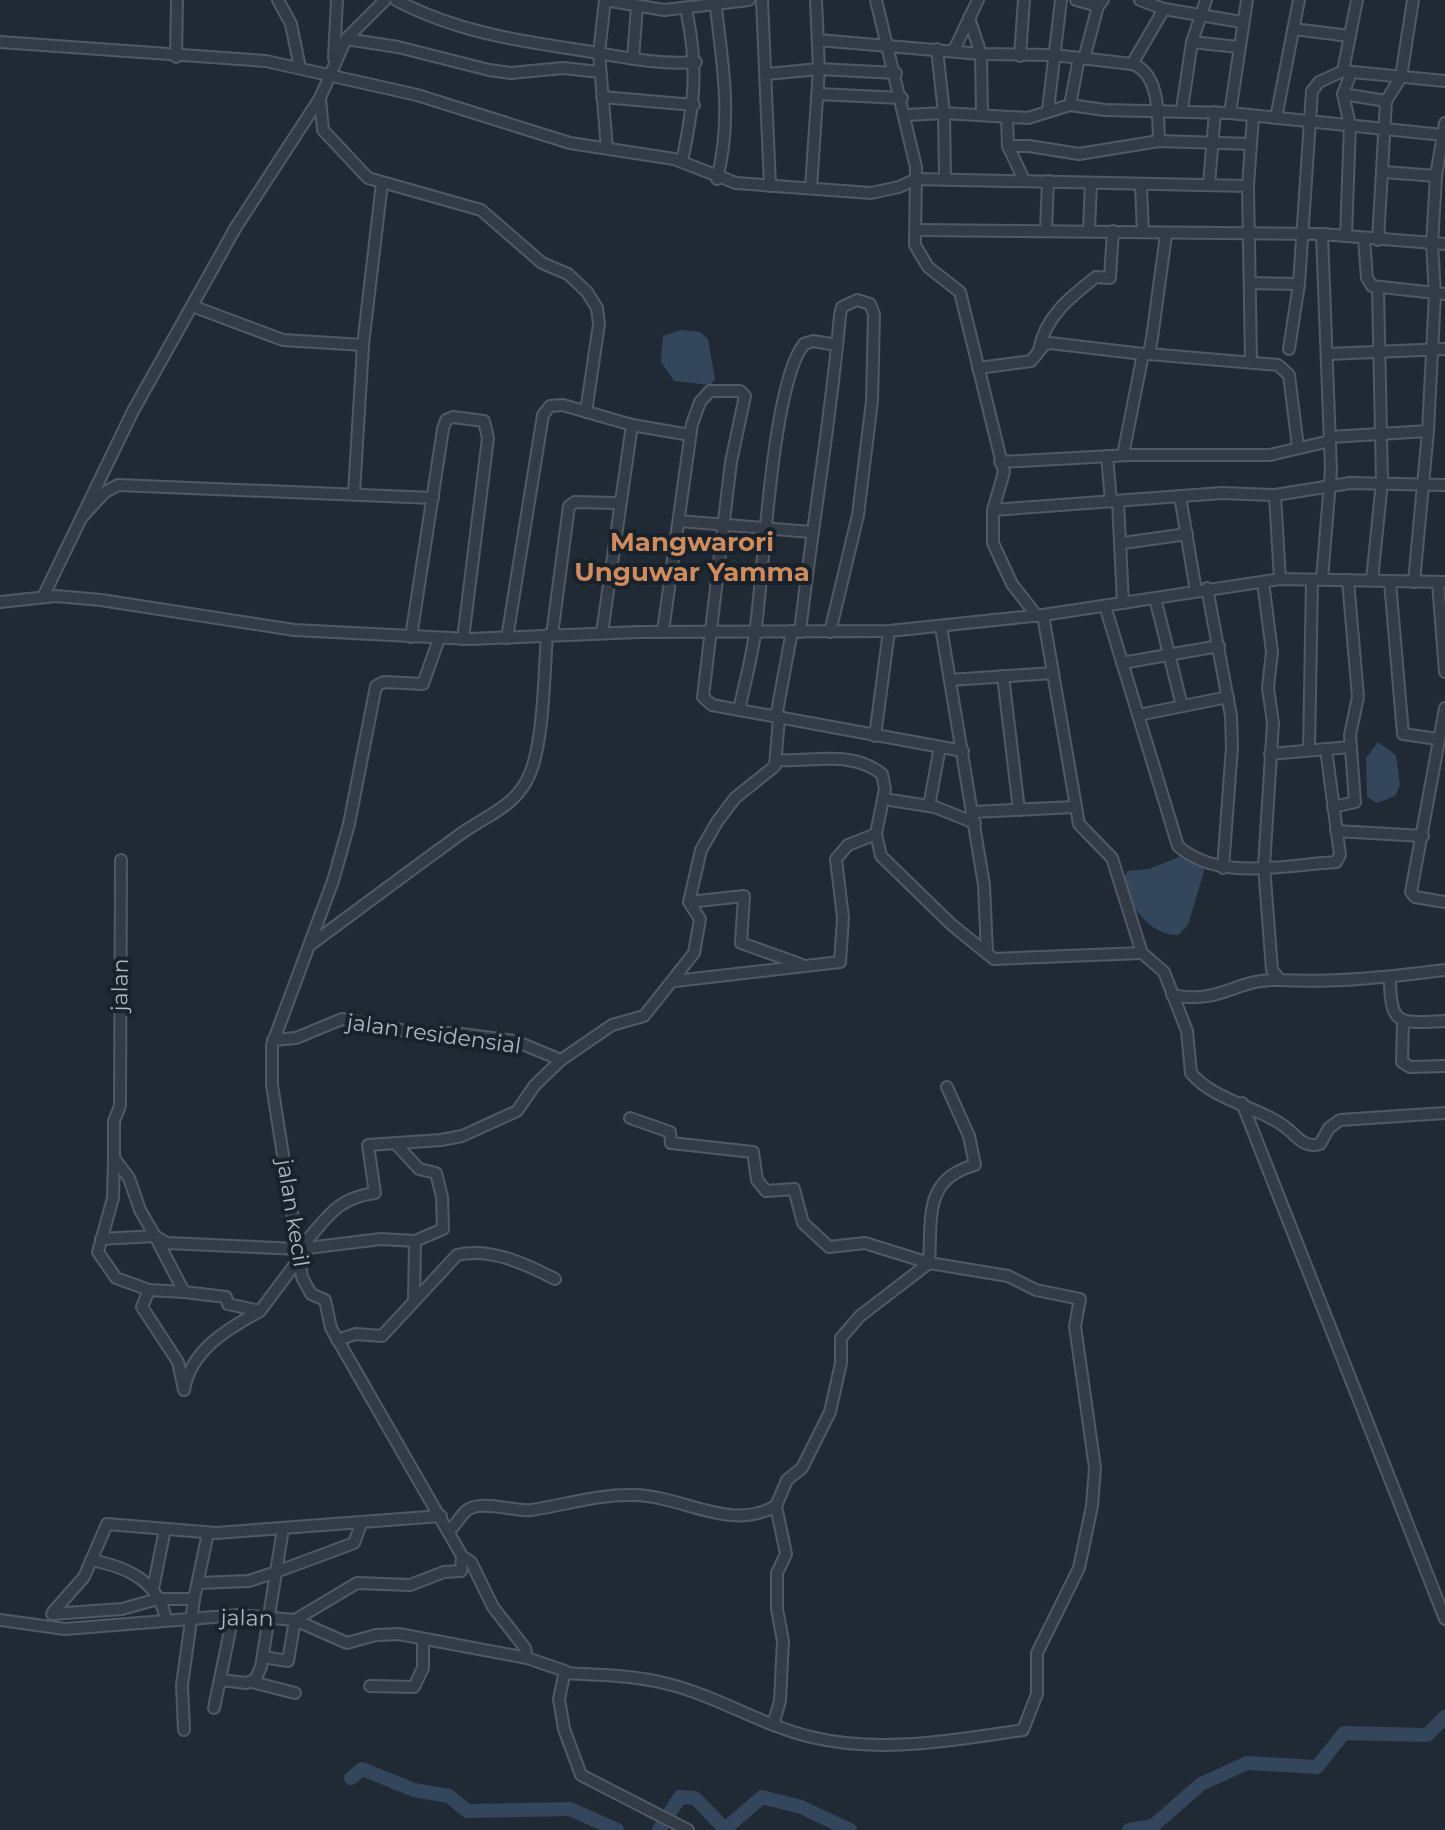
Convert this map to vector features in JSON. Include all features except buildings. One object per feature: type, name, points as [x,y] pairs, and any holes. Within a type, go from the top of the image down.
[{"type":"street","points":[[176,57],[177,0]]},
{"type":"street","points":[[278,0],[291,24],[300,68]]},
{"type":"street","points":[[333,76],[337,0]]},
{"type":"street","points":[[43,597],[133,411],[236,227],[333,76],[337,55],[346,39],[385,0]]},
{"type":"street","points":[[396,0],[493,36],[654,64],[696,62]]},
{"type":"street","points":[[607,148],[599,53],[605,0],[637,6],[662,5],[686,9],[715,2],[749,0]]},
{"type":"street","points":[[762,0],[770,186]]},
{"type":"street","points":[[811,188],[819,69],[816,0]]},
{"type":"street","points":[[876,0],[906,115],[916,179],[915,245],[922,260],[960,292],[1004,478],[993,510],[991,533],[998,558],[1019,597],[1040,615],[1053,673],[1074,807],[1087,835],[1112,858],[1142,953],[1164,972],[1187,1031],[1191,1073],[1214,1092],[1242,1103],[1312,1146],[1320,1144],[1329,1128],[1340,1120],[1445,1113]]},
{"type":"street","points":[[954,50],[978,0]]},
{"type":"street","points":[[1020,56],[1024,0]]},
{"type":"street","points":[[1048,110],[1061,0]]},
{"type":"street","points":[[1070,105],[1101,3],[1076,0]]},
{"type":"street","points":[[1140,0],[1164,9],[1242,22]]},
{"type":"street","points":[[1182,109],[1192,42],[1206,0]]},
{"type":"street","points":[[1230,113],[1247,0]]},
{"type":"street","points":[[1276,118],[1299,0]]},
{"type":"street","points":[[1346,236],[1350,125],[1343,94],[1357,0]]},
{"type":"street","points":[[1378,240],[1386,101],[1401,77],[1413,0]]},
{"type":"street","points":[[715,2],[726,92],[726,129],[717,179]]},
{"type":"street","points":[[633,59],[637,6]]},
{"type":"street","points":[[682,162],[694,105],[696,62],[686,9]]},
{"type":"street","points":[[1132,64],[1164,9]]},
{"type":"street","points":[[969,18],[981,54],[982,115]]},
{"type":"street","points":[[1293,29],[1350,36]]},
{"type":"street","points":[[346,39],[417,51],[511,73],[563,68],[600,72]]},
{"type":"street","points":[[818,40],[981,54],[1054,55],[1132,64],[1147,71],[1158,111],[1159,141]]},
{"type":"street","points":[[0,42],[71,45],[176,57],[251,59],[300,68],[417,95],[558,140],[682,162],[717,179],[770,186],[871,193],[899,187],[916,179],[1248,186]]},
{"type":"street","points":[[1192,42],[1238,47]]},
{"type":"street","points":[[937,49],[944,113],[945,180]]},
{"type":"street","points":[[767,74],[819,69],[896,73]]},
{"type":"street","points":[[1289,349],[1299,284],[1312,91],[1319,82],[1347,72],[1445,81]]},
{"type":"street","points":[[818,94],[902,98]]},
{"type":"street","points":[[1343,94],[1386,101]]},
{"type":"street","points":[[602,97],[694,105]]},
{"type":"street","points":[[320,98],[321,121],[332,143],[368,178],[481,210],[542,263],[578,281],[597,308],[599,324],[586,412]]},
{"type":"street","points":[[906,115],[944,113],[1031,117],[1070,105],[1158,111],[1182,109],[1443,135]]},
{"type":"street","points":[[1209,184],[1215,142],[1215,112]]},
{"type":"street","points":[[1251,361],[1248,186],[1253,116]]},
{"type":"street","points":[[1007,117],[1008,146],[1024,180]]},
{"type":"street","points":[[1414,582],[1428,431],[1430,349],[1440,294],[1432,244],[1436,176],[1445,123]]},
{"type":"street","points":[[1008,146],[1079,154],[1159,141],[1251,144]]},
{"type":"street","points":[[1384,172],[1436,176]]},
{"type":"street","points":[[1046,231],[1048,181]]},
{"type":"street","points":[[354,493],[363,345],[382,183]]},
{"type":"street","points":[[1089,230],[1091,183]]},
{"type":"street","points":[[1141,186],[1143,232]]},
{"type":"street","points":[[916,230],[1089,230],[1166,235],[1322,234],[1445,244]]},
{"type":"street","points":[[1039,351],[1042,331],[1050,318],[1096,277],[1110,278],[1113,231]]},
{"type":"street","points":[[1309,750],[1317,580],[1331,470],[1322,234]]},
{"type":"street","points":[[1123,455],[1146,354],[1166,235]]},
{"type":"street","points":[[1364,239],[1367,278],[1378,289],[1440,294]]},
{"type":"street","points":[[1251,283],[1299,284]]},
{"type":"street","points":[[1372,580],[1382,482],[1378,289]]},
{"type":"street","points":[[689,902],[701,850],[717,822],[735,798],[770,773],[777,760],[777,717],[796,632],[834,392],[842,307],[857,300],[870,304],[874,314],[870,415],[858,515],[830,632]]},
{"type":"street","points":[[192,306],[283,340],[363,345]]},
{"type":"street","points":[[739,710],[756,631],[780,427],[797,354],[809,342],[837,345]]},
{"type":"street","points":[[978,368],[1031,361],[1050,343],[1278,365],[1289,375],[1298,447]]},
{"type":"street","points":[[1328,354],[1445,349]]},
{"type":"street","points":[[663,631],[690,435],[700,402],[710,391],[735,389],[743,393],[703,697],[712,705],[963,751]]},
{"type":"street","points":[[507,638],[543,415],[550,406],[690,435]]},
{"type":"street","points":[[411,637],[446,420],[453,417],[484,421],[488,438],[463,639]]},
{"type":"street","points":[[602,633],[618,503],[632,425]]},
{"type":"street","points":[[1000,462],[1123,455],[1254,456],[1279,454],[1330,439],[1428,431]]},
{"type":"street","points":[[1107,456],[1123,543],[1123,603]]},
{"type":"street","points":[[993,510],[1180,496],[1275,495],[1382,482],[1445,485]]},
{"type":"street","points":[[77,523],[105,492],[118,485],[433,498]]},
{"type":"street","points":[[1275,495],[1280,579]]},
{"type":"street","points":[[1180,496],[1187,534],[1219,646],[1228,697],[1232,747],[1223,868]]},
{"type":"street","points":[[310,945],[466,831],[509,804],[521,791],[529,777],[539,729],[549,635],[569,506],[575,502],[618,503]]},
{"type":"street","points":[[679,521],[811,532]]},
{"type":"street","points":[[1123,543],[1187,534]]},
{"type":"street","points":[[0,602],[43,597],[114,601],[294,630],[463,639],[663,631],[889,631],[1040,615],[1280,579],[1442,583],[1445,672]]},
{"type":"street","points":[[1333,807],[1355,802],[1350,747],[1358,697],[1348,580]]},
{"type":"street","points":[[1263,582],[1272,652],[1264,866],[1272,970],[1280,980]]},
{"type":"street","points":[[1390,582],[1403,734],[1438,739]]},
{"type":"street","points":[[1155,598],[1182,706]]},
{"type":"street","points":[[1105,606],[1178,846],[1200,861],[1223,868],[1336,862],[1340,855],[1326,749]]},
{"type":"street","points":[[941,627],[984,885],[987,953]]},
{"type":"street","points":[[875,736],[889,631]]},
{"type":"street","name":"jalan kecil","points":[[439,639],[424,683],[384,682],[376,686],[349,824],[310,945],[273,1040],[272,1085],[299,1254],[311,1294],[325,1300],[337,1340],[462,1556],[471,1562],[493,1607],[525,1648],[527,1658]]},
{"type":"street","points":[[1122,663],[1219,646]]},
{"type":"street","points":[[950,680],[1053,673]]},
{"type":"street","points":[[1003,676],[1019,810]]},
{"type":"street","points":[[1138,715],[1228,697]]},
{"type":"street","points":[[1445,708],[1411,892],[1415,897],[1445,902]]},
{"type":"street","points":[[929,806],[940,747]]},
{"type":"street","points":[[1270,754],[1350,747]]},
{"type":"street","points":[[777,760],[851,758],[869,764],[882,774],[884,799],[876,834],[886,862],[987,953],[1002,960],[1142,953]]},
{"type":"street","points":[[884,799],[929,806],[974,818],[1019,810],[1074,807]]},
{"type":"street","points":[[1336,831],[1423,836]]},
{"type":"street","points":[[675,981],[840,962],[843,918],[836,859],[848,845],[876,834]]},
{"type":"street","name":"jalan","points":[[101,1239],[113,1198],[114,1121],[120,1106],[121,860]]},
{"type":"street","points":[[689,902],[744,896],[741,943],[806,966]]},
{"type":"street","points":[[561,1060],[612,1025],[644,1016],[675,981],[694,953],[700,919],[689,902]]},
{"type":"street","points":[[1172,995],[1210,998],[1236,988],[1280,980],[1329,982],[1445,970]]},
{"type":"street","points":[[1390,977],[1390,1009],[1403,1020],[1445,1021]]},
{"type":"street","name":"jalan residensial","points":[[273,1040],[296,1038],[342,1019],[423,1034],[454,1033],[515,1041],[561,1060],[535,1085],[517,1111],[462,1136],[368,1145],[375,1193],[351,1196],[336,1205],[299,1254]]},
{"type":"street","points":[[1403,1020],[1402,1062],[1410,1067],[1445,1066]]},
{"type":"street","points":[[773,1725],[780,1701],[783,1641],[777,1609],[777,1573],[786,1554],[776,1506],[787,1480],[802,1468],[830,1412],[841,1363],[841,1338],[860,1316],[929,1263],[933,1202],[938,1188],[953,1171],[975,1165],[969,1136],[953,1107],[947,1087]]},
{"type":"street","points":[[1242,1103],[1445,1619]]},
{"type":"street","points":[[565,1673],[624,1675],[668,1684],[773,1725],[847,1743],[924,1745],[1023,1730],[1037,1694],[1037,1653],[1079,1568],[1092,1506],[1095,1468],[1075,1326],[1080,1299],[1036,1290],[1008,1276],[929,1263],[865,1243],[829,1247],[803,1223],[794,1189],[766,1191],[757,1180],[753,1152],[671,1143],[670,1132],[630,1118]]},
{"type":"street","points":[[260,1311],[228,1304],[226,1297],[149,1290],[116,1278],[98,1252],[101,1239],[155,1236],[167,1243],[299,1254],[381,1239],[415,1241],[443,1229],[442,1197],[436,1173],[419,1169],[396,1144]]},
{"type":"street","points":[[114,1158],[129,1178],[140,1210],[184,1292]]},
{"type":"street","points":[[414,1301],[415,1241]]},
{"type":"street","points":[[337,1340],[356,1334],[382,1336],[457,1255],[468,1252],[516,1259],[555,1279]]},
{"type":"street","points":[[149,1290],[142,1307],[178,1362],[184,1390],[187,1374],[223,1331],[260,1311],[299,1254]]},
{"type":"street","points":[[449,1531],[465,1511],[481,1506],[530,1510],[599,1497],[656,1498],[729,1517],[758,1516],[776,1506]]},
{"type":"street","points":[[41,1623],[84,1577],[107,1524],[208,1533],[441,1516]]},
{"type":"street","name":"jalan","points":[[198,1583],[249,1581],[276,1572],[354,1543],[361,1524]]},
{"type":"street","points":[[153,1589],[165,1529]]},
{"type":"street","points":[[252,1682],[263,1657],[283,1529]]},
{"type":"street","points":[[184,1730],[182,1685],[194,1599],[208,1533]]},
{"type":"street","name":"jalan","points":[[0,1620],[41,1623],[65,1629],[233,1616],[295,1620],[357,1583],[410,1585],[444,1572],[461,1571],[462,1556]]},
{"type":"street","points":[[91,1560],[117,1565],[153,1589],[162,1599],[166,1620]]},
{"type":"street","points":[[53,1612],[99,1613],[162,1599],[194,1599]]},
{"type":"street","points":[[214,1708],[233,1616]]},
{"type":"street","points":[[263,1657],[288,1661],[295,1620],[347,1643],[376,1635],[423,1639],[527,1658],[563,1669],[565,1673]]},
{"type":"street","points":[[370,1686],[414,1687],[423,1668],[423,1639]]},
{"type":"street","points":[[565,1673],[559,1699],[564,1729],[581,1775],[688,1830]]},
{"type":"street","points":[[221,1680],[252,1682],[295,1693]]},
{"type":"water","points":[[681,330],[700,332],[708,339],[715,379],[710,385],[674,381],[661,362],[663,336]]},
{"type":"water","points":[[1378,742],[1396,755],[1400,785],[1395,796],[1377,803],[1367,797],[1366,758]]},
{"type":"water","points":[[1184,855],[1202,865],[1204,871],[1188,925],[1178,935],[1168,934],[1142,917],[1122,880],[1128,871],[1149,869]]},
{"type":"waterway","points":[[1129,1830],[1153,1826],[1201,1784],[1247,1763],[1317,1767],[1344,1733],[1427,1735],[1445,1717]]},
{"type":"waterway","points":[[351,1778],[362,1769],[414,1790],[449,1796],[467,1811],[570,1809],[617,1830]]},
{"type":"waterway","points":[[659,1830],[680,1797],[695,1798],[725,1829],[762,1797],[801,1807],[850,1830]]},
{"type":"district","name":"Mangwarori Unguwar Yamma","points":[[692,557]]}]
